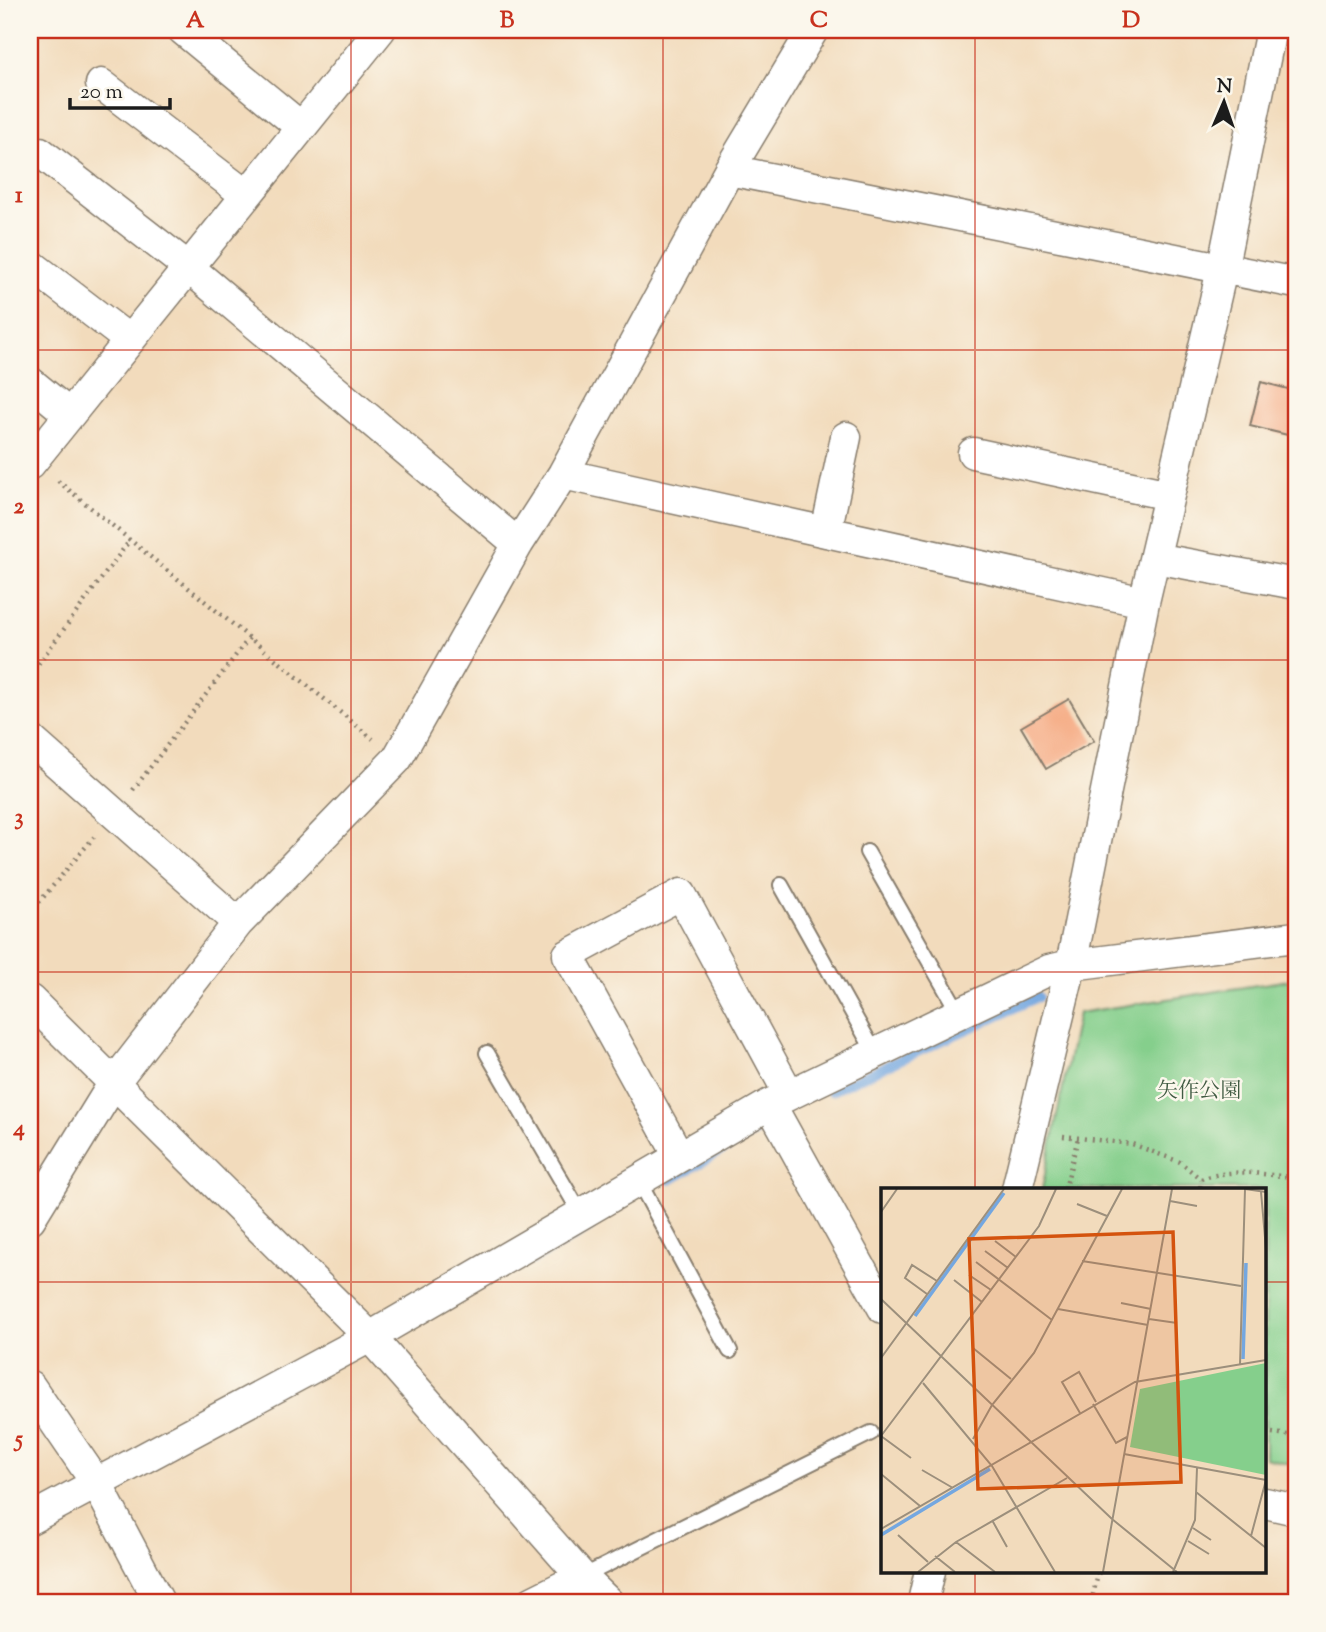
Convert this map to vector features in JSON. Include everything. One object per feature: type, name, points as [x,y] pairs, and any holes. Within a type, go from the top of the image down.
[{"type":"street","points":[[183,30],[301,127]]},
{"type":"street","points":[[31,462],[380,30]]},
{"type":"street","points":[[30,1219],[113,1084],[238,923],[397,759],[518,544],[563,474],[729,170],[813,30]]},
{"type":"street","points":[[1017,1188],[1071,965],[1144,602],[1222,270],[1271,30]]},
{"type":"street","points":[[101,84],[246,195]]},
{"type":"street","points":[[40,152],[188,267],[518,544]]},
{"type":"street","points":[[729,170],[1296,283]]},
{"type":"street","points":[[30,264],[129,340]]},
{"type":"street","points":[[30,382],[69,414]]},
{"type":"street","points":[[826,532],[846,437]]},
{"type":"street","points":[[973,453],[1169,495]]},
{"type":"street","points":[[563,474],[1144,602]]},
{"type":"street","points":[[1155,558],[1296,584]]},
{"type":"street","points":[[30,739],[238,923]]},
{"type":"street","points":[[679,1156],[569,955],[681,894],[881,1304]]},
{"type":"street","points":[[30,1519],[370,1337],[780,1099],[1049,970],[1296,937]]},
{"type":"street","points":[[30,1000],[370,1337],[582,1577],[608,1602]]},
{"type":"street","points":[[30,1386],[96,1484],[159,1602]]},
{"type":"street","points":[[1266,1503],[1296,1510]]},
{"type":"street","points":[[923,1602],[930,1572]]},
{"type":"street","points":[[532,1602],[582,1577]]},
{"type":"lane","points":[[867,852],[959,1013]]},
{"type":"lane","points":[[781,885],[875,1053]]},
{"type":"lane","points":[[487,1053],[581,1213]]},
{"type":"lane","points":[[638,1180],[730,1351]]},
{"type":"lane","points":[[582,1577],[871,1433]]},
{"type":"path","points":[[31,462],[397,759]]},
{"type":"path","points":[[30,675],[130,540]]},
{"type":"path","points":[[30,913],[114,814],[249,638]]},
{"type":"path","points":[[1031,1132],[1132,1144],[1180,1163],[1201,1179]]},
{"type":"path","points":[[1065,1188],[1079,1138]]},
{"type":"path","points":[[1201,1179],[1220,1173],[1251,1171],[1296,1177]]},
{"type":"path","points":[[1200,1188],[1201,1179]]},
{"type":"path","points":[[1266,1432],[1296,1436]]},
{"type":"path","points":[[1091,1602],[1099,1572]]},
{"type":"green space","name":"矢作公園","points":[[1296,979],[1296,1465],[1266,1458],[1266,1188],[1042,1188],[1078,1013]]},
{"type":"building","points":[[1261,382],[1296,391],[1296,437],[1250,426]]},
{"type":"building","points":[[1069,699],[1094,741],[1046,769],[1021,727]]},
{"type":"waterway","points":[[831,1091],[1038,997]]},
{"type":"waterway","points":[[670,1180],[765,1126]]},
{"type":"waterway","points":[[532,1260],[590,1227]]}]
